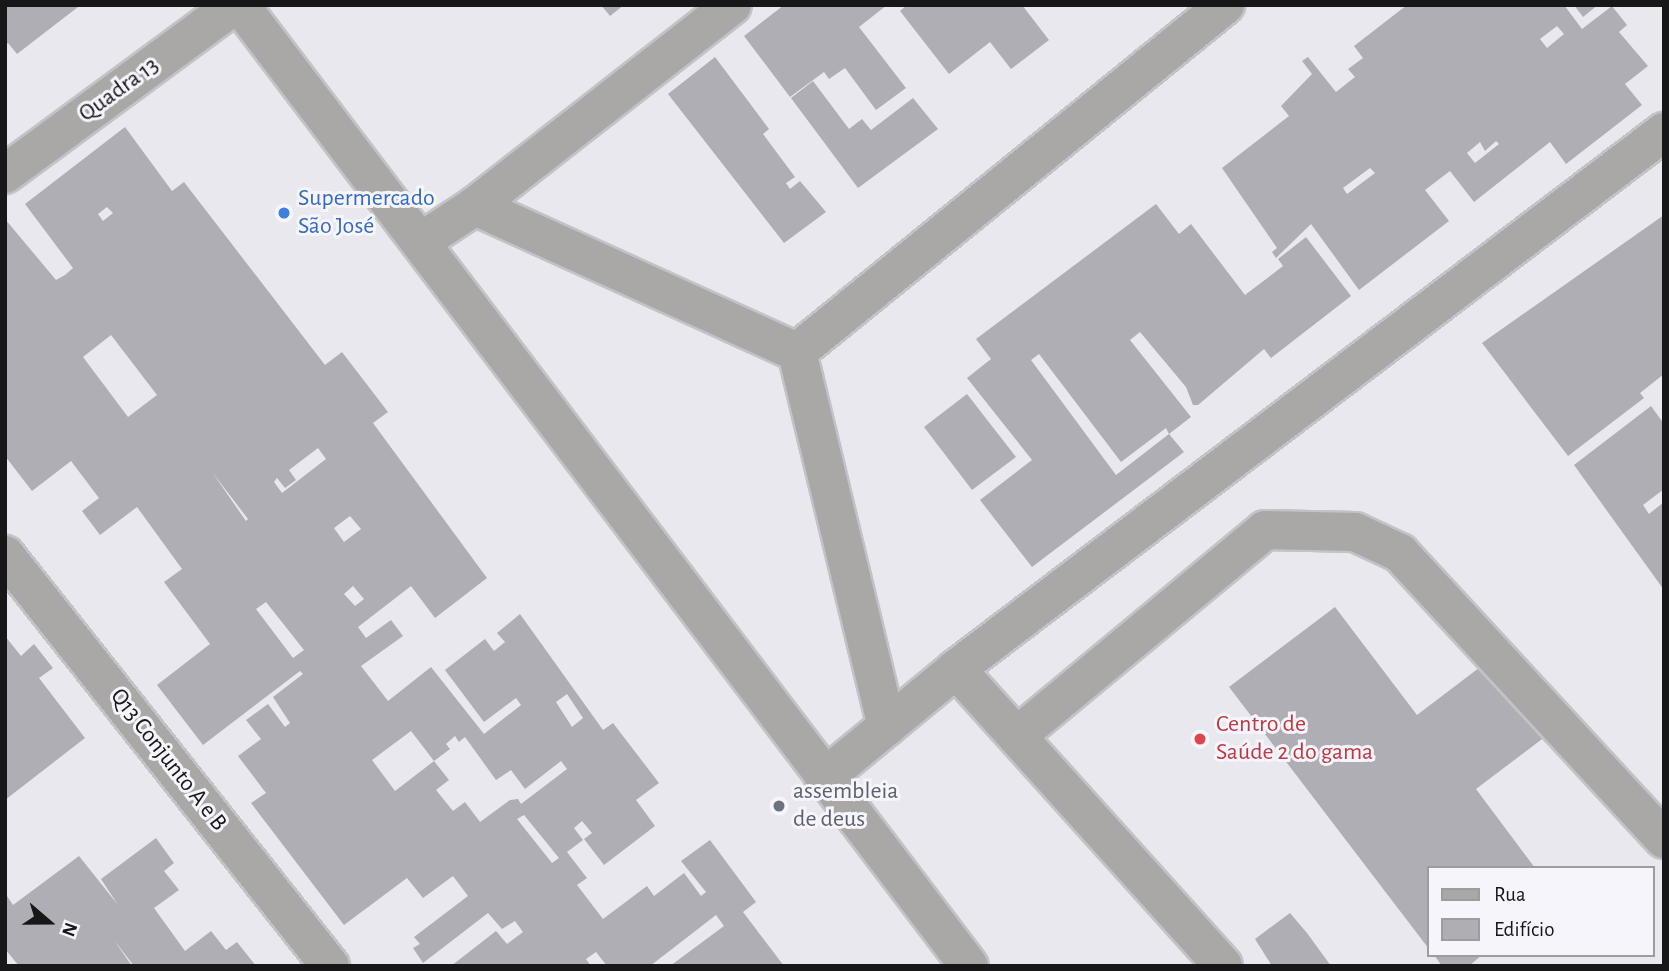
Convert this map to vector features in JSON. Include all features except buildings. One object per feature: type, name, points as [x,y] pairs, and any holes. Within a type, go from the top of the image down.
[{"type":"street","name":"Quadra 13","points":[[5,174],[234,5]]},
{"type":"street","points":[[240,5],[422,241],[824,778],[969,966]]},
{"type":"street","points":[[422,241],[475,206],[732,5]]},
{"type":"street","points":[[797,352],[1225,5]]},
{"type":"street","points":[[824,778],[957,669],[1664,132]]},
{"type":"street","points":[[475,206],[797,352]]},
{"type":"street","points":[[797,352],[887,726]]},
{"type":"street","points":[[1017,736],[1265,530],[1355,532],[1400,553],[1664,839]]},
{"type":"street","name":"Q13 Conjunto A e B","points":[[5,555],[330,966]]},
{"type":"street","points":[[957,669],[1223,966]]},
{"type":"place","name":"Supermercado São José","points":[[284,213]]},
{"type":"place","name":"Centro de Saúde 2 do gama","points":[[1200,739]]},
{"type":"place","name":"assembleia de deus","points":[[779,806]]}]
